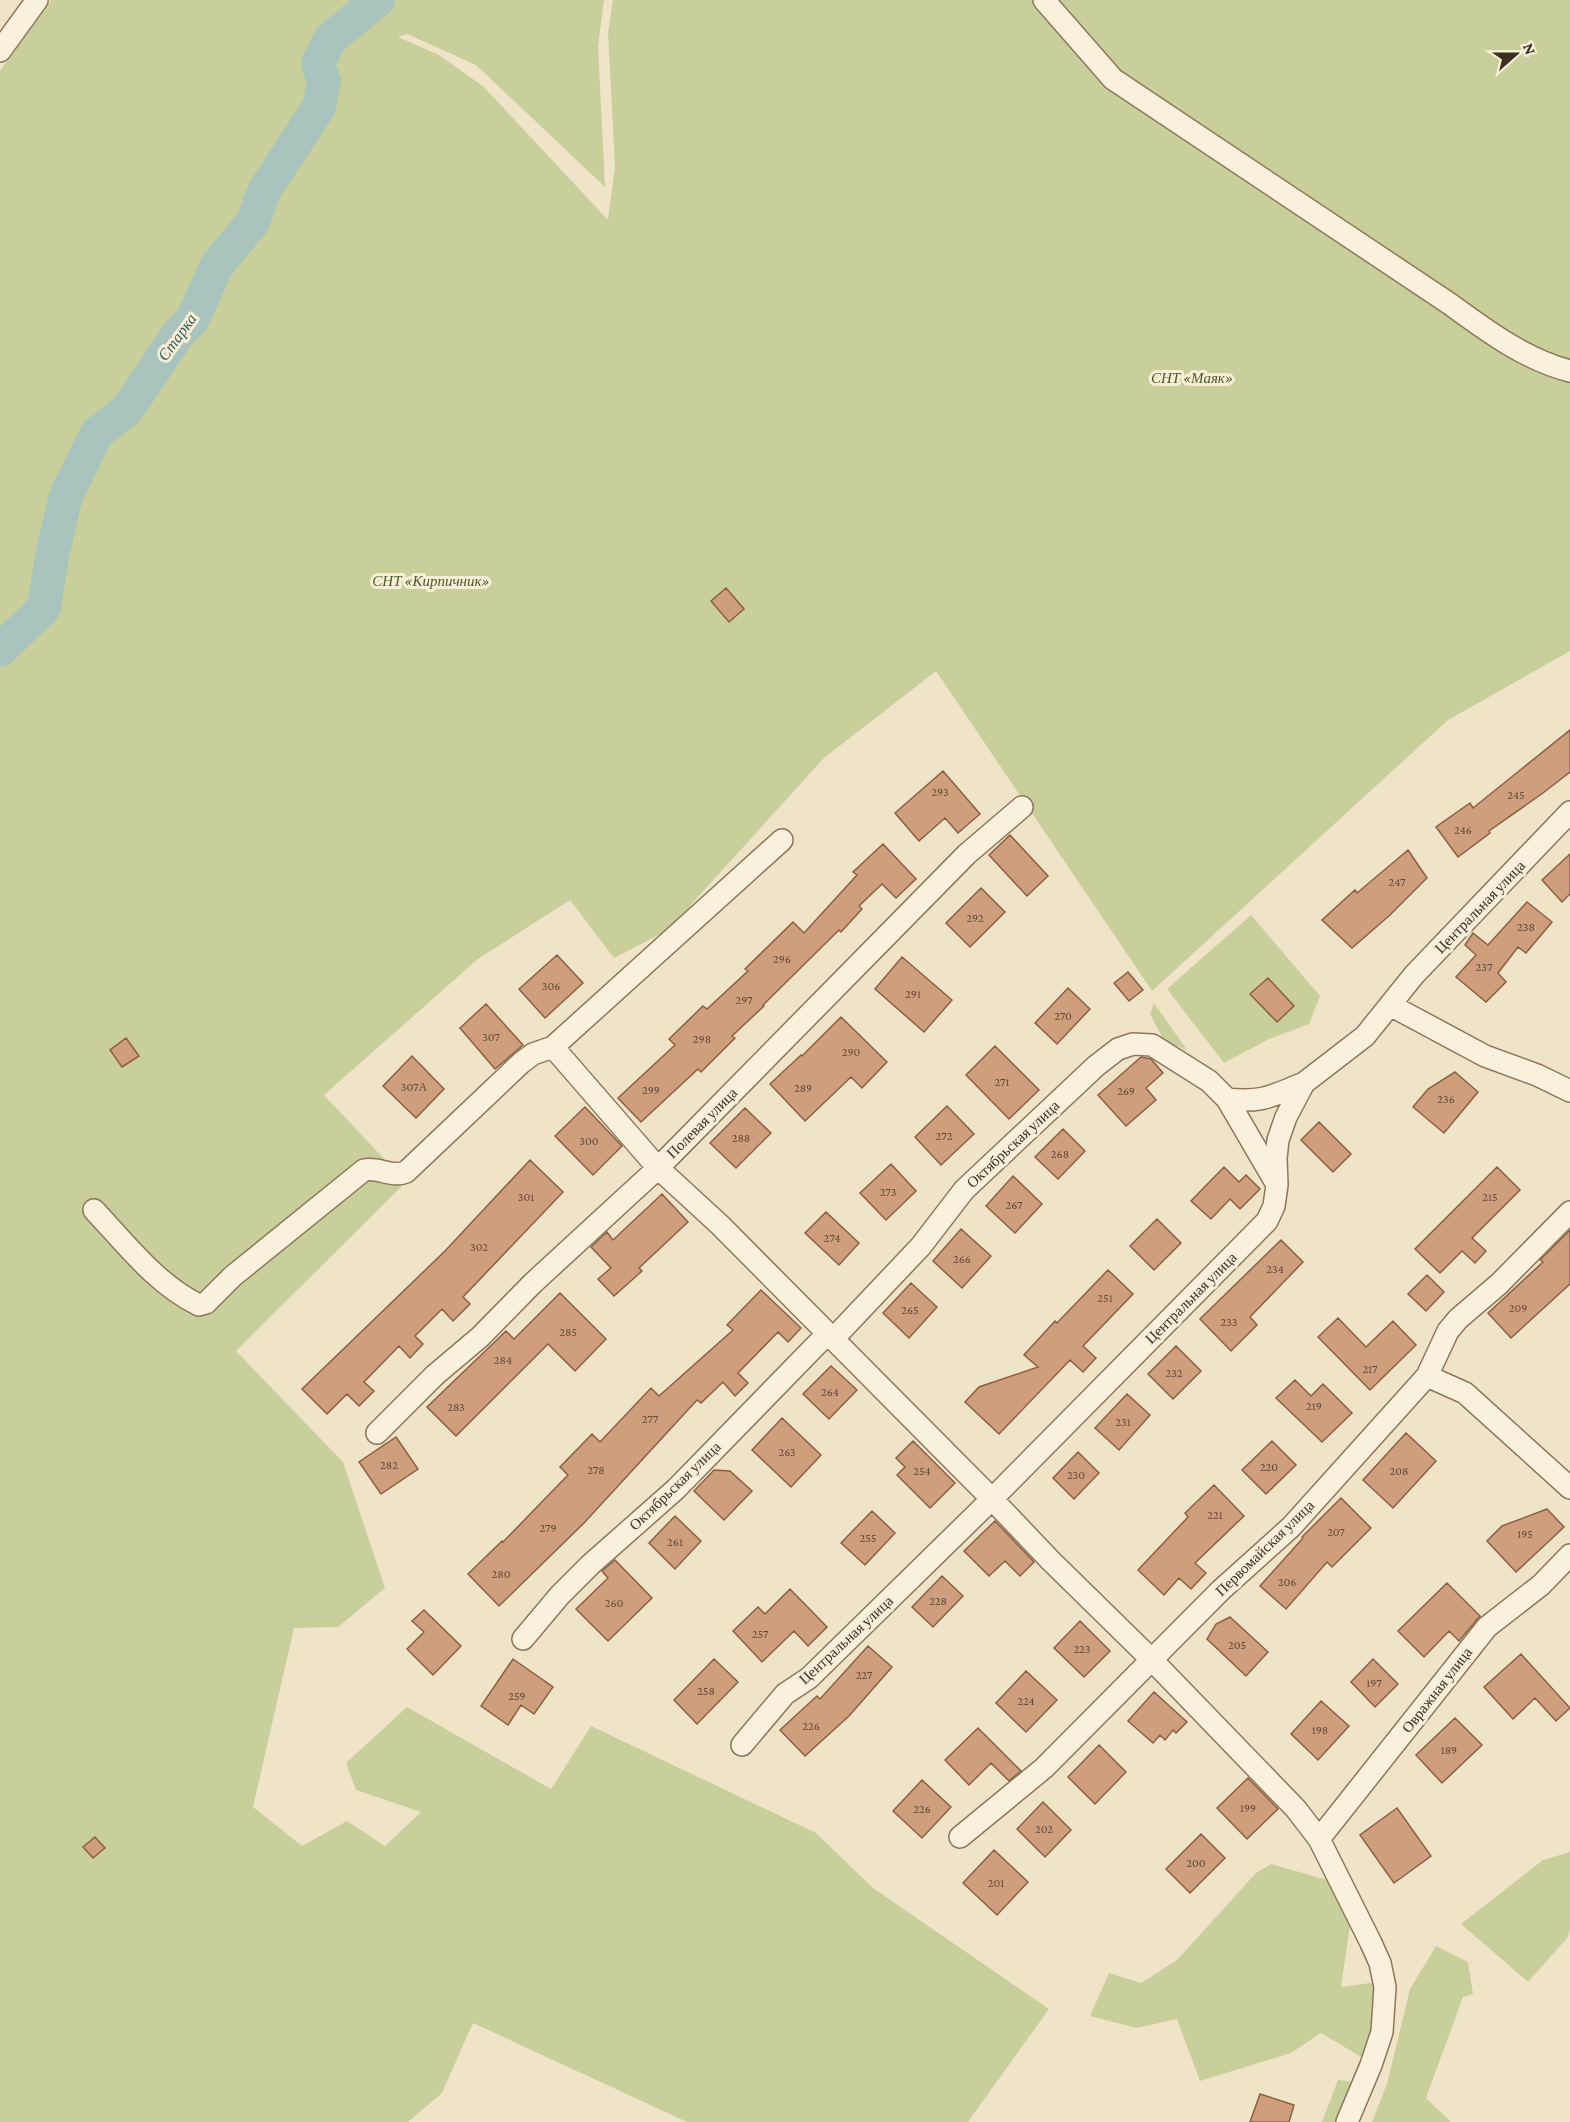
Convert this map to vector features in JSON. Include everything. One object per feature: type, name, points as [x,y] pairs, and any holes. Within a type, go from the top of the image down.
[{"type":"street","points":[[0,51],[37,0]]},
{"type":"street","points":[[1044,0],[1113,79],[1495,336],[1554,367],[1570,371]]},
{"type":"street","name":"Полевая улица","points":[[376,1433],[435,1375],[480,1337],[534,1282],[658,1168],[967,854],[1022,807]]},
{"type":"street","name":"Центральная улица","points":[[742,1745],[785,1694],[809,1678],[992,1499],[1267,1221],[1274,1206],[1277,1185],[1278,1140],[1286,1117],[1304,1083],[1365,1036],[1414,975],[1570,812]]},
{"type":"street","points":[[94,1210],[148,1267],[185,1299],[199,1305],[206,1303],[233,1276],[364,1170],[372,1168],[398,1176],[406,1172],[521,1063],[533,1054],[553,1047],[782,840]]},
{"type":"street","points":[[1390,1005],[1485,1056],[1537,1075],[1570,1091]]},
{"type":"street","name":"Октябрьская улица","points":[[523,1639],[560,1595],[590,1565],[676,1489],[921,1246],[964,1190],[1096,1066],[1118,1049],[1133,1044],[1152,1045],[1209,1081],[1227,1099]]},
{"type":"street","points":[[553,1047],[658,1168],[720,1225],[1152,1661],[1296,1809],[1319,1839],[1371,1942],[1380,1963],[1385,1987],[1382,2032],[1347,2122]]},
{"type":"street","points":[[1227,1099],[1249,1102],[1263,1100],[1304,1083]]},
{"type":"street","points":[[1227,1099],[1277,1185]]},
{"type":"street","name":"Первомайская улица","points":[[960,1837],[1044,1768],[1221,1590],[1291,1527],[1427,1376],[1448,1331],[1458,1319],[1499,1284],[1570,1212]]},
{"type":"street","points":[[1427,1376],[1465,1393],[1570,1488]]},
{"type":"street","name":"Овражная улица","points":[[1319,1839],[1487,1627],[1541,1585],[1570,1556]]},
{"type":"green space","points":[[51,0],[604,0],[598,46],[605,187],[476,65],[407,34],[398,37],[439,55],[484,87],[608,220],[615,167],[608,33],[613,0],[1570,0],[1570,651],[1448,720],[1152,991],[936,671],[824,758],[668,930],[614,958],[570,900],[478,959],[324,1095],[406,1182],[236,1351],[343,1462],[385,1588],[338,1627],[294,1628],[253,1807],[302,1846],[347,1821],[385,1846],[421,1812],[356,1790],[346,1763],[407,1707],[551,1789],[591,1726],[816,1833],[873,1888],[1049,2009],[968,2122],[687,2122],[473,2023],[442,2093],[408,2122],[0,2122],[0,650],[44,608],[52,556],[66,496],[97,433],[127,410],[178,334],[193,319],[217,265],[253,222],[264,191],[305,129],[300,128],[259,189],[247,222],[214,262],[190,316],[173,332],[124,407],[94,429],[61,496],[40,606],[0,643],[0,71]]},
{"type":"green space","points":[[1251,915],[1320,996],[1309,1024],[1269,1039],[1224,1063],[1167,989]]},
{"type":"green space","points":[[1154,1003],[1187,1050],[1164,1041],[1150,1014]]},
{"type":"green space","points":[[1570,1852],[1570,1929],[1568,1937],[1528,1982],[1461,1924],[1543,1860]]},
{"type":"green space","points":[[1271,1864],[1331,1881],[1350,1925],[1341,1987],[1378,1982],[1377,2020],[1363,2058],[1321,2033],[1291,2053],[1200,2081],[1177,2019],[1137,2028],[1090,2016],[1109,1973],[1141,1983],[1177,1960],[1256,1873]]},
{"type":"green space","points":[[1436,1946],[1468,1962],[1473,1994],[1463,1997],[1426,2098],[1451,2122],[1372,2122],[1387,2084],[1410,1989]]},
{"type":"green space","points":[[1338,2080],[1359,2083],[1344,2122],[1322,2122]]},
{"type":"building","points":[[726,588],[744,609],[729,622],[711,601]]},
{"type":"building","points":[[1570,730],[1570,772],[1489,831],[1490,833],[1458,857],[1436,827],[1470,803],[1473,808]]},
{"type":"building","points":[[943,771],[980,814],[958,833],[945,818],[919,841],[895,813]]},
{"type":"building","points":[[1010,835],[1048,876],[1027,896],[989,855]]},
{"type":"building","points":[[883,844],[916,879],[896,898],[882,884],[859,906],[862,909],[841,932],[839,930],[732,1036],[735,1038],[701,1072],[698,1069],[641,1122],[618,1098],[675,1045],[669,1039],[703,1006],[707,1009],[748,971],[745,969],[793,922],[804,933],[857,875],[853,872]]},
{"type":"building","points":[[1408,850],[1427,878],[1390,915],[1352,948],[1322,920],[1355,890],[1357,893]]},
{"type":"building","points":[[1570,854],[1570,894],[1562,902],[1542,880]]},
{"type":"building","points":[[981,888],[1005,912],[970,947],[946,923]]},
{"type":"building","points":[[1527,902],[1552,922],[1526,953],[1518,947],[1498,973],[1506,982],[1486,1002],[1456,977],[1476,955],[1465,945],[1473,933],[1488,945]]},
{"type":"building","points":[[557,955],[583,983],[545,1018],[519,989]]},
{"type":"building","points":[[902,957],[952,1000],[924,1032],[875,989]]},
{"type":"building","points":[[1128,972],[1143,990],[1129,1001],[1114,983]]},
{"type":"building","points":[[1268,978],[1294,1006],[1277,1022],[1250,994]]},
{"type":"building","points":[[1068,988],[1090,1009],[1057,1044],[1035,1023]]},
{"type":"building","points":[[486,1004],[523,1045],[495,1069],[460,1028]]},
{"type":"building","points":[[841,1017],[887,1062],[862,1088],[851,1077],[805,1121],[770,1084]]},
{"type":"building","points":[[126,1038],[139,1056],[122,1067],[110,1050]]},
{"type":"building","points":[[995,1046],[1039,1090],[1009,1119],[966,1075]]},
{"type":"building","points":[[412,1056],[444,1089],[416,1118],[383,1086]]},
{"type":"building","points":[[1141,1057],[1151,1059],[1163,1073],[1146,1088],[1156,1100],[1126,1126],[1098,1095]]},
{"type":"building","points":[[1455,1072],[1478,1092],[1444,1133],[1413,1107],[1428,1089]]},
{"type":"building","points":[[947,1106],[974,1134],[941,1165],[915,1137]]},
{"type":"building","points":[[585,1107],[622,1146],[593,1175],[555,1136]]},
{"type":"building","points":[[745,1108],[771,1133],[736,1168],[710,1143]]},
{"type":"building","points":[[1319,1122],[1351,1154],[1333,1172],[1301,1140]]},
{"type":"building","points":[[1063,1129],[1085,1151],[1058,1179],[1035,1157]]},
{"type":"building","points":[[530,1160],[563,1192],[463,1297],[470,1304],[453,1321],[442,1309],[415,1336],[423,1344],[410,1358],[399,1346],[364,1382],[374,1391],[359,1406],[347,1394],[327,1414],[302,1389],[445,1251]]},
{"type":"building","points":[[891,1164],[916,1191],[886,1220],[860,1193]]},
{"type":"building","points":[[1224,1167],[1239,1182],[1246,1175],[1260,1189],[1240,1209],[1230,1199],[1211,1219],[1191,1201]]},
{"type":"building","points":[[1497,1167],[1520,1190],[1472,1238],[1486,1251],[1475,1263],[1462,1251],[1440,1273],[1415,1249]]},
{"type":"building","points":[[1013,1176],[1042,1204],[1015,1233],[986,1206]]},
{"type":"building","points":[[662,1194],[688,1222],[639,1268],[642,1271],[614,1296],[598,1279],[611,1268],[591,1247],[607,1232],[613,1240]]},
{"type":"building","points":[[826,1212],[859,1243],[839,1265],[805,1233]]},
{"type":"building","points":[[1157,1219],[1181,1243],[1154,1270],[1130,1246]]},
{"type":"building","points":[[961,1229],[991,1256],[962,1288],[933,1261]]},
{"type":"building","points":[[1570,1230],[1570,1284],[1511,1338],[1488,1313],[1543,1262],[1540,1260]]},
{"type":"building","points":[[1281,1240],[1303,1262],[1250,1317],[1257,1325],[1231,1351],[1200,1319]]},
{"type":"building","points":[[1108,1270],[1133,1294],[1083,1346],[1096,1358],[1083,1372],[1070,1360],[999,1434],[965,1402],[979,1387],[1038,1367],[1024,1355],[1055,1321],[1057,1323]]},
{"type":"building","points":[[1427,1275],[1444,1292],[1426,1311],[1408,1294]]},
{"type":"building","points":[[911,1283],[937,1307],[909,1338],[883,1313]]},
{"type":"building","points":[[761,1290],[801,1328],[788,1342],[778,1332],[738,1373],[748,1383],[735,1396],[723,1382],[701,1403],[697,1400],[584,1523],[499,1606],[468,1574],[503,1542],[568,1475],[560,1467],[592,1434],[600,1442],[651,1388],[659,1396],[733,1330],[727,1325]]},
{"type":"building","points":[[560,1293],[606,1339],[575,1371],[548,1344],[456,1436],[427,1407],[506,1331],[514,1339]]},
{"type":"building","points":[[1338,1318],[1366,1347],[1393,1321],[1416,1345],[1370,1390],[1318,1337]]},
{"type":"building","points":[[1176,1346],[1201,1371],[1173,1399],[1148,1374]]},
{"type":"building","points":[[831,1366],[857,1390],[829,1419],[803,1394]]},
{"type":"building","points":[[1295,1380],[1311,1396],[1323,1384],[1352,1413],[1322,1442],[1276,1398]]},
{"type":"building","points":[[1127,1394],[1150,1415],[1119,1450],[1095,1428]]},
{"type":"building","points":[[782,1418],[821,1455],[791,1487],[752,1450]]},
{"type":"building","points":[[1406,1433],[1436,1461],[1393,1508],[1363,1480]]},
{"type":"building","points":[[396,1437],[418,1469],[381,1494],[359,1462]]},
{"type":"building","points":[[913,1441],[955,1483],[930,1508],[897,1475],[905,1467],[896,1458]]},
{"type":"building","points":[[1272,1441],[1296,1465],[1266,1494],[1242,1470]]},
{"type":"building","points":[[1078,1452],[1099,1473],[1074,1499],[1053,1478]]},
{"type":"building","points":[[714,1470],[730,1471],[752,1491],[724,1520],[694,1491]]},
{"type":"building","points":[[1214,1485],[1244,1516],[1195,1563],[1206,1573],[1191,1589],[1179,1578],[1164,1595],[1138,1570],[1188,1517],[1185,1513]]},
{"type":"building","points":[[1341,1498],[1371,1528],[1332,1567],[1327,1562],[1286,1609],[1260,1586],[1302,1537]]},
{"type":"building","points":[[1547,1509],[1564,1527],[1516,1572],[1487,1541],[1502,1526]]},
{"type":"building","points":[[872,1511],[895,1533],[865,1565],[841,1543]]},
{"type":"building","points":[[675,1516],[701,1541],[675,1569],[649,1543]]},
{"type":"building","points":[[995,1521],[1034,1562],[1020,1576],[1005,1561],[989,1576],[964,1551]]},
{"type":"building","points":[[615,1560],[652,1598],[608,1641],[576,1609],[608,1578],[602,1571]]},
{"type":"building","points":[[942,1576],[963,1596],[933,1627],[912,1607]]},
{"type":"building","points":[[1447,1583],[1480,1616],[1459,1641],[1449,1631],[1424,1657],[1398,1631]]},
{"type":"building","points":[[790,1589],[827,1627],[808,1646],[794,1631],[762,1662],[733,1631],[758,1607],[765,1614]]},
{"type":"building","points":[[424,1610],[461,1646],[433,1675],[407,1649],[424,1632],[412,1621]]},
{"type":"building","points":[[1230,1617],[1268,1652],[1246,1676],[1207,1639],[1216,1624]]},
{"type":"building","points":[[1080,1621],[1110,1651],[1084,1677],[1054,1648]]},
{"type":"building","points":[[868,1646],[892,1667],[849,1716],[805,1756],[780,1730],[817,1696],[820,1699]]},
{"type":"building","points":[[1521,1654],[1570,1708],[1556,1721],[1535,1698],[1513,1719],[1484,1687]]},
{"type":"building","points":[[513,1659],[553,1687],[534,1714],[521,1705],[508,1725],[481,1706]]},
{"type":"building","points":[[714,1659],[738,1682],[697,1724],[674,1700]]},
{"type":"building","points":[[1373,1659],[1398,1684],[1375,1707],[1351,1682]]},
{"type":"building","points":[[1026,1671],[1057,1700],[1026,1732],[996,1703]]},
{"type":"building","points":[[1154,1692],[1187,1722],[1176,1733],[1173,1730],[1165,1740],[1160,1735],[1153,1743],[1128,1721]]},
{"type":"building","points":[[1321,1701],[1349,1726],[1318,1760],[1291,1734]]},
{"type":"building","points":[[1455,1718],[1482,1745],[1442,1783],[1416,1755]]},
{"type":"building","points":[[978,1728],[1021,1771],[1009,1781],[991,1763],[969,1785],[945,1760]]},
{"type":"building","points":[[1099,1745],[1126,1772],[1095,1804],[1068,1777]]},
{"type":"building","points":[[1248,1778],[1278,1809],[1247,1839],[1217,1808]]},
{"type":"building","points":[[922,1780],[951,1807],[922,1838],[893,1811]]},
{"type":"building","points":[[1043,1802],[1071,1830],[1045,1857],[1017,1829]]},
{"type":"building","points":[[1397,1808],[1431,1856],[1394,1883],[1360,1835]]},
{"type":"building","points":[[1201,1834],[1225,1858],[1190,1893],[1166,1869]]},
{"type":"building","points":[[95,1837],[105,1848],[93,1858],[83,1847]]},
{"type":"building","points":[[994,1850],[1028,1882],[997,1915],[963,1883]]},
{"type":"building","points":[[1260,2094],[1294,2105],[1289,2122],[1250,2122]]},
{"type":"waterway","name":"Старка","points":[[0,650],[44,608],[52,556],[66,496],[97,433],[127,410],[178,334],[193,319],[217,265],[253,222],[264,191],[319,107],[324,81],[318,64],[330,39],[378,0]]},
{"type":"park label","name":"СНТ «Маяк»","points":[[1192,378]]},
{"type":"park label","name":"СНТ «Кирпичник»","points":[[431,581]]}]
